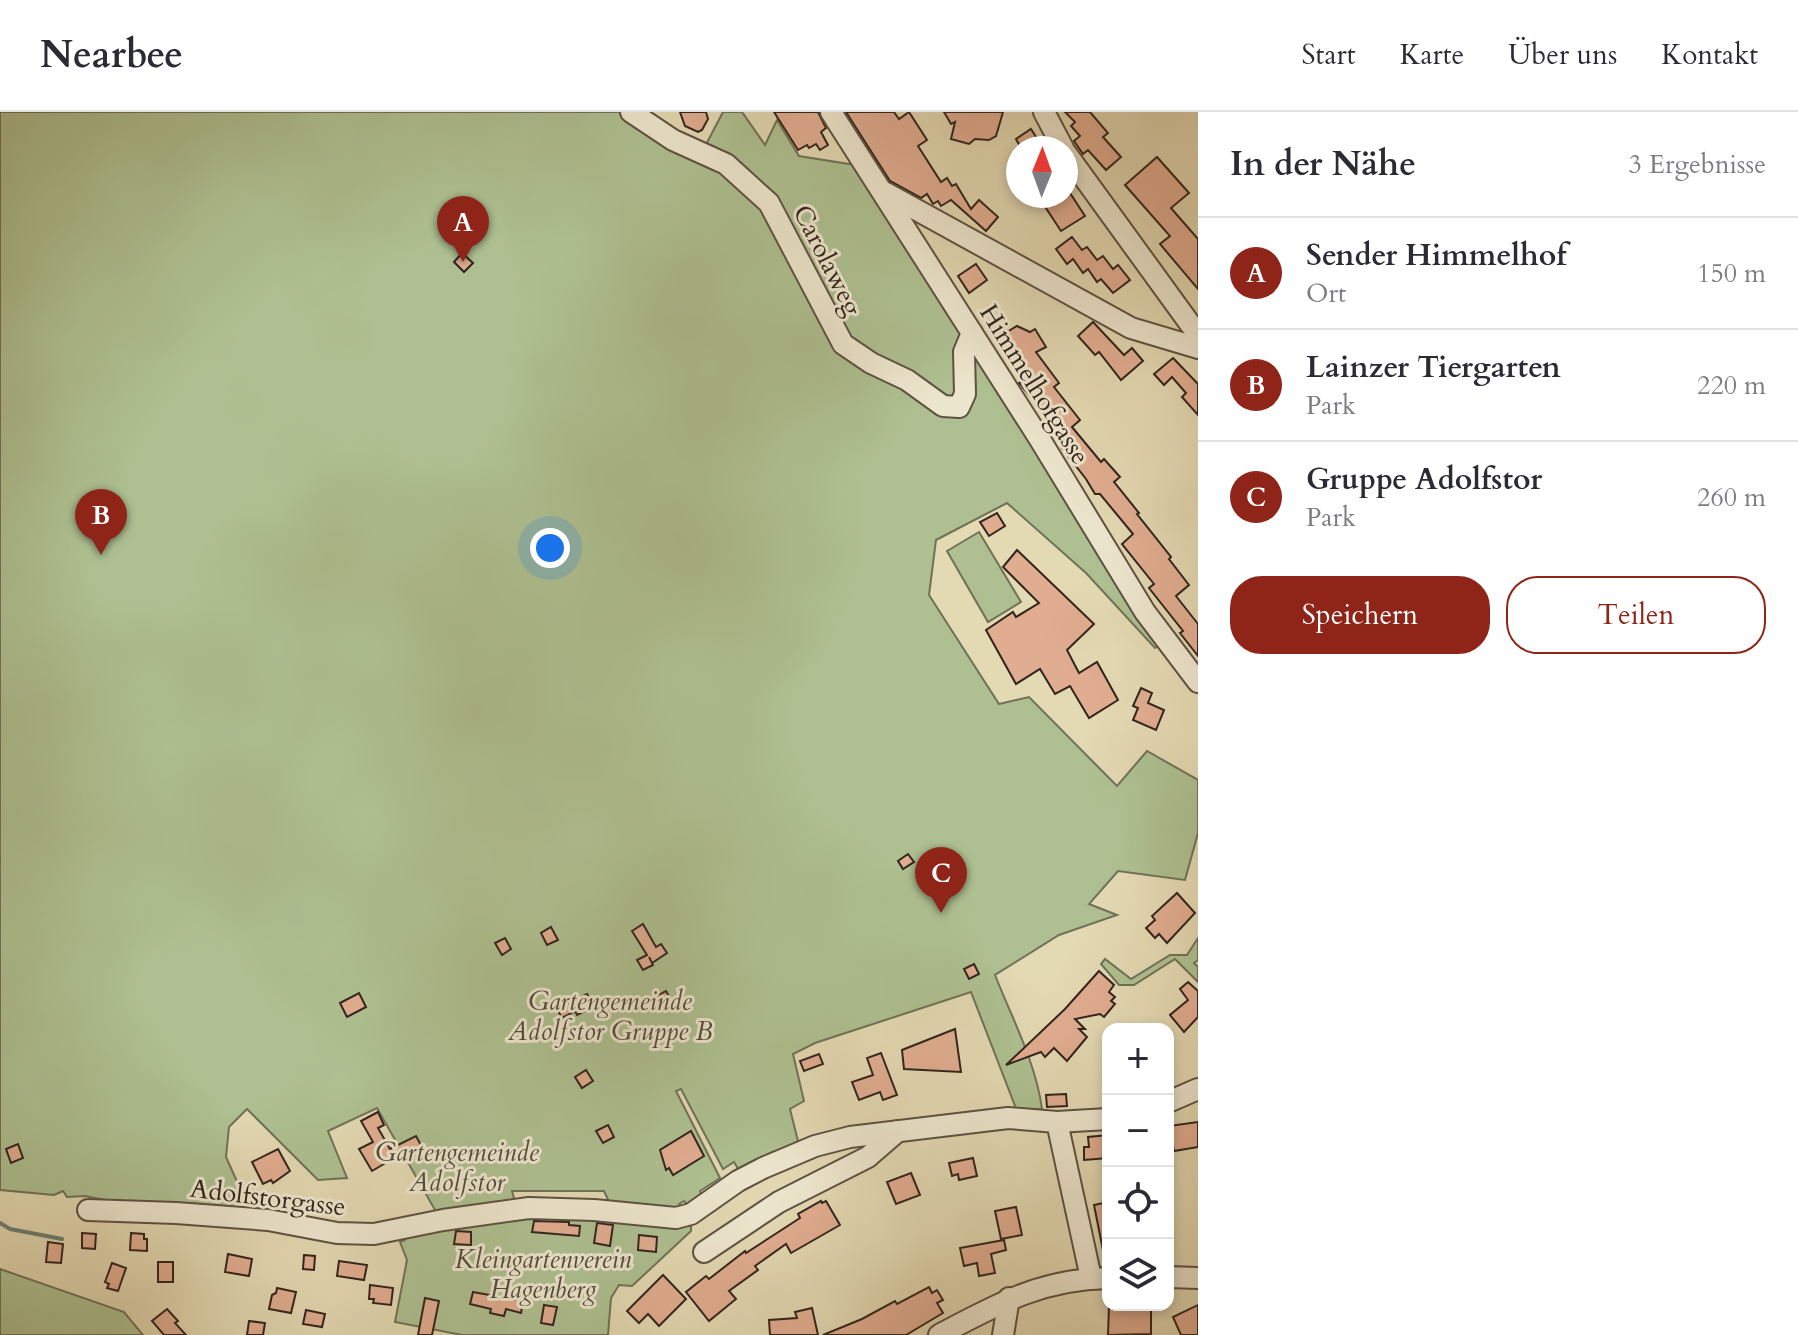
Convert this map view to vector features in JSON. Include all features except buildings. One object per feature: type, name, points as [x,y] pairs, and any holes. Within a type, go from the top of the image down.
[{"type":"street","name":"Carolaweg","points":[[631,112],[673,140],[726,164],[769,203],[843,344],[871,363],[907,380],[943,406],[959,407],[965,394],[964,352],[972,333]]},
{"type":"street","name":"Himmelhofgasse","points":[[831,112],[1145,612],[1198,682]]},
{"type":"street","points":[[1044,112],[1057,136]]},
{"type":"street","points":[[1078,169],[1198,335]]},
{"type":"street","points":[[883,191],[1131,328],[1198,348]]},
{"type":"street","points":[[1174,1099],[1198,1089]]},
{"type":"street","name":"Adolfstorgasse","points":[[88,1210],[222,1216],[268,1220],[337,1233],[374,1234],[529,1208],[594,1210],[676,1218],[691,1214],[738,1181],[794,1155],[850,1137],[1008,1118],[1057,1122],[1102,1119]]},
{"type":"street","points":[[939,1335],[1032,1289],[1100,1278],[1057,1122]]},
{"type":"street","points":[[704,1252],[779,1202],[868,1157],[898,1131]]},
{"type":"street","points":[[1174,1277],[1198,1278]]},
{"type":"street","points":[[1003,1335],[1009,1298]]},
{"type":"green space","points":[[0,112],[619,112],[665,143],[700,156],[723,112],[742,112],[765,145],[777,120],[799,156],[855,165],[1161,644],[1155,648],[1086,573],[1007,503],[936,540],[929,595],[999,704],[1029,697],[1117,786],[1147,751],[1198,780],[1198,833],[1185,880],[1118,871],[1089,904],[1117,915],[1059,935],[995,975],[1029,1058],[1042,1109],[1017,1111],[971,992],[815,1043],[793,1054],[804,1101],[790,1109],[799,1145],[772,1152],[740,1172],[734,1162],[723,1169],[681,1089],[676,1091],[720,1178],[700,1191],[703,1197],[687,1205],[684,1201],[679,1204],[682,1209],[611,1206],[604,1191],[512,1191],[516,1205],[439,1217],[377,1108],[328,1131],[347,1178],[318,1180],[247,1109],[229,1127],[226,1157],[252,1215],[129,1205],[85,1196],[67,1197],[63,1191],[54,1195],[0,1190]]},
{"type":"green space","points":[[979,532],[1021,602],[988,622],[947,551]]},
{"type":"green space","points":[[1198,938],[1198,960],[1194,963],[1198,967],[1198,982],[1175,959],[1134,985],[1119,985],[1101,964],[1105,959],[1131,979],[1170,955],[1187,955]]},
{"type":"green space","name":"Kleingartenverein Hagenberg","points":[[531,1212],[657,1226],[691,1226],[691,1231],[632,1286],[619,1285],[611,1298],[608,1335],[462,1335],[395,1322],[407,1260],[400,1242],[409,1232]]},
{"type":"green space","points":[[0,1269],[124,1312],[143,1335],[0,1335]]},
{"type":"waterway","points":[[0,1223],[10,1229],[62,1239]]},
{"type":"place","name":"Sender Himmelhof","points":[[463,262]]},
{"type":"place","name":"Lainzer Tiergarten","points":[[101,555]]},
{"type":"place","name":"Gruppe Adolfstor","points":[[941,913]]},
{"type":"park label","name":"Gartengemeinde Adolfstor Gruppe B","points":[[610,1016]]},
{"type":"park label","name":"Gartengemeinde Adolfstor","points":[[457,1167]]}]
